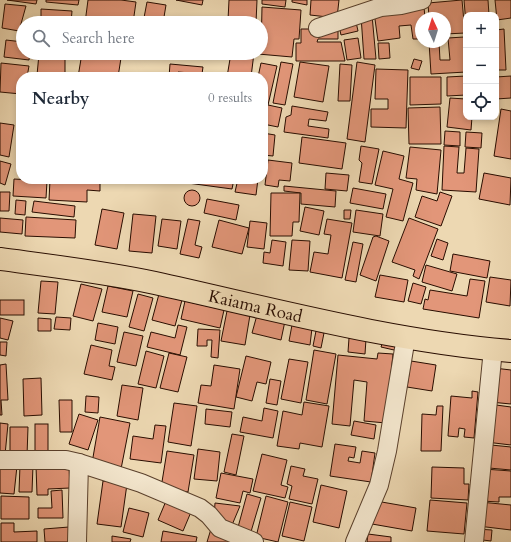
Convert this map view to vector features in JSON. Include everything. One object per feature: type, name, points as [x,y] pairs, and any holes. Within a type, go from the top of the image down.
[{"type":"highway","name":"Kaiama Road","points":[[0,247],[157,271],[314,306],[407,323],[511,336]]},
{"type":"highway","name":"Kaiama Road","points":[[0,259],[154,283],[346,326],[406,337],[502,350]]},
{"type":"street","points":[[318,28],[381,7],[401,6],[422,0]]},
{"type":"street","points":[[355,542],[379,485],[387,451],[406,337]]},
{"type":"street","points":[[474,542],[502,350]]},
{"type":"street","points":[[0,460],[66,460],[79,463],[141,484],[200,508],[209,515],[220,528],[254,542]]},
{"type":"street","points":[[77,542],[79,463]]},
{"type":"building","points":[[7,0],[37,0],[36,4]]},
{"type":"building","points":[[46,0],[79,0],[78,5],[46,2]]},
{"type":"building","points":[[88,0],[121,0],[136,2],[134,16],[86,16]]},
{"type":"building","points":[[176,0],[203,0],[202,5]]},
{"type":"building","points":[[229,0],[257,0],[256,16],[228,16]]},
{"type":"building","points":[[262,0],[286,0],[285,7],[262,4]]},
{"type":"building","points":[[292,0],[307,0],[307,5],[292,2]]},
{"type":"building","points":[[311,0],[339,0],[337,18],[310,15]]},
{"type":"building","points":[[462,0],[463,33],[451,34],[451,12],[429,12],[428,3]]},
{"type":"building","points":[[464,0],[488,0],[489,12],[465,12]]},
{"type":"building","points":[[495,0],[511,0],[511,18],[499,20],[499,12],[496,12]]},
{"type":"building","points":[[147,2],[166,5],[164,16],[144,16]]},
{"type":"building","points":[[5,4],[26,6],[23,16],[16,16],[16,30],[2,28]]},
{"type":"building","points":[[262,7],[301,10],[299,39],[294,39],[292,57],[268,55],[268,16],[262,16]]},
{"type":"building","points":[[424,7],[424,12],[415,12],[415,39],[413,39],[411,25],[399,26],[400,38],[378,41],[374,12]]},
{"type":"building","points":[[41,9],[72,11],[72,16],[41,16]]},
{"type":"building","points":[[372,15],[376,59],[364,59],[361,16]]},
{"type":"building","points":[[356,22],[358,31],[341,35],[339,26]]},
{"type":"building","points":[[301,29],[338,29],[338,39],[318,39],[317,42],[341,42],[345,61],[296,61],[296,43],[301,43]]},
{"type":"building","points":[[504,29],[506,70],[499,70],[499,30]]},
{"type":"building","points":[[463,37],[463,72],[431,74],[429,48],[439,48],[440,60],[450,60],[449,48],[451,48],[451,38]]},
{"type":"building","points":[[358,38],[361,58],[347,60],[344,40]]},
{"type":"building","points":[[6,40],[16,41],[16,58],[4,57]]},
{"type":"building","points":[[378,43],[389,43],[390,58],[379,59]]},
{"type":"building","points":[[414,59],[422,61],[419,70],[411,68]]},
{"type":"building","points":[[38,60],[65,60],[65,72],[37,72]]},
{"type":"building","points":[[81,60],[121,60],[119,72],[79,72]]},
{"type":"building","points":[[230,60],[253,60],[252,72],[228,72]]},
{"type":"building","points":[[281,62],[293,64],[285,105],[273,103]]},
{"type":"building","points":[[300,62],[329,66],[323,102],[294,97]]},
{"type":"building","points":[[357,62],[375,65],[365,142],[347,139]]},
{"type":"building","points":[[1,63],[29,66],[28,72],[16,72],[16,94],[0,92]]},
{"type":"building","points":[[261,63],[277,66],[268,105],[268,72],[259,72]]},
{"type":"building","points":[[170,64],[203,67],[202,72],[169,72]]},
{"type":"building","points":[[340,64],[352,65],[350,101],[338,101]]},
{"type":"building","points":[[376,69],[408,70],[406,128],[371,127],[371,109],[388,109],[388,99],[375,99]]},
{"type":"building","points":[[463,76],[463,95],[447,96],[447,77]]},
{"type":"building","points":[[511,76],[511,98],[499,99],[499,77]]},
{"type":"building","points":[[410,77],[441,77],[441,104],[410,105]]},
{"type":"building","points":[[450,98],[463,99],[463,120],[472,120],[471,130],[447,127]]},
{"type":"building","points":[[268,105],[282,108],[278,127],[268,125]]},
{"type":"building","points":[[292,106],[328,112],[326,121],[309,119],[308,126],[329,129],[328,138],[284,132],[286,117],[291,115]]},
{"type":"building","points":[[440,107],[441,144],[409,144],[408,108]]},
{"type":"building","points":[[501,109],[511,111],[511,159],[494,156]]},
{"type":"building","points":[[0,123],[14,125],[9,157],[0,155]]},
{"type":"building","points":[[445,131],[460,132],[460,146],[444,145]]},
{"type":"building","points":[[466,132],[482,133],[481,148],[465,147]]},
{"type":"building","points":[[268,134],[275,135],[273,156],[268,156]]},
{"type":"building","points":[[302,137],[346,143],[342,169],[299,163]]},
{"type":"building","points":[[361,146],[379,149],[372,184],[359,182],[362,163],[359,160]]},
{"type":"building","points":[[444,146],[459,147],[457,173],[464,173],[466,148],[479,149],[476,192],[442,190]]},
{"type":"building","points":[[410,147],[441,150],[437,194],[416,190],[417,179],[406,178]]},
{"type":"building","points":[[383,151],[404,156],[399,179],[413,183],[403,221],[386,217],[393,189],[375,185]]},
{"type":"building","points":[[268,160],[292,163],[290,181],[279,180],[278,187],[265,185],[268,184]]},
{"type":"building","points":[[0,161],[11,164],[5,185],[0,183]]},
{"type":"building","points":[[326,173],[349,175],[347,191],[325,189]]},
{"type":"building","points":[[484,173],[511,178],[510,205],[479,199]]},
{"type":"building","points":[[14,179],[16,179],[16,184],[47,184],[46,198],[13,196]]},
{"type":"building","points":[[50,184],[100,184],[100,191],[87,190],[87,202],[49,200]]},
{"type":"building","points":[[195,184],[233,184],[232,189]]},
{"type":"building","points":[[237,184],[257,184],[256,195],[235,192]]},
{"type":"building","points":[[284,186],[336,191],[335,207],[301,204],[301,193],[284,191]]},
{"type":"building","points":[[353,188],[386,194],[383,209],[350,203]]},
{"type":"building","points":[[189,190],[195,190],[200,195],[198,204],[195,206],[189,206],[184,201],[184,195]]},
{"type":"building","points":[[0,192],[10,192],[9,211],[0,211]]},
{"type":"building","points":[[440,192],[452,196],[441,226],[415,217],[422,196],[437,201]]},
{"type":"building","points":[[271,193],[300,193],[299,222],[293,222],[292,236],[270,236]]},
{"type":"building","points":[[207,199],[239,205],[236,220],[204,213]]},
{"type":"building","points":[[16,200],[26,201],[25,215],[15,214]]},
{"type":"building","points":[[34,201],[75,206],[74,217],[32,212]]},
{"type":"building","points":[[305,207],[324,211],[319,235],[300,231]]},
{"type":"building","points":[[102,209],[124,213],[117,249],[95,245]]},
{"type":"building","points":[[344,210],[351,210],[350,219],[344,219]]},
{"type":"building","points":[[356,210],[383,214],[380,236],[353,232]]},
{"type":"building","points":[[133,214],[156,216],[152,253],[129,251]]},
{"type":"building","points":[[26,217],[76,220],[75,238],[25,236]]},
{"type":"building","points":[[0,218],[23,220],[22,234],[0,232]]},
{"type":"building","points":[[409,218],[438,229],[419,279],[413,276],[415,270],[392,262]]},
{"type":"building","points":[[162,219],[181,221],[177,249],[158,246]]},
{"type":"building","points":[[188,219],[200,221],[195,245],[202,247],[199,258],[180,254]]},
{"type":"building","points":[[327,219],[352,223],[342,278],[310,272],[314,252],[328,254],[331,235],[324,234]]},
{"type":"building","points":[[219,220],[249,228],[242,254],[212,247]]},
{"type":"building","points":[[250,221],[267,223],[264,249],[247,247]]},
{"type":"building","points":[[376,236],[389,241],[376,281],[360,275],[373,237]]},
{"type":"building","points":[[437,239],[448,243],[443,260],[431,256]]},
{"type":"building","points":[[272,240],[286,242],[283,266],[263,263],[264,252],[270,253]]},
{"type":"building","points":[[292,240],[310,241],[308,271],[289,270]]},
{"type":"building","points":[[353,242],[363,244],[356,282],[345,280]]},
{"type":"building","points":[[453,254],[490,261],[487,278],[450,271]]},
{"type":"building","points":[[426,265],[457,274],[452,291],[422,282]]},
{"type":"building","points":[[380,275],[408,280],[404,302],[375,297]]},
{"type":"building","points":[[490,277],[511,280],[510,306],[486,302]]},
{"type":"building","points":[[470,279],[485,281],[479,318],[423,309],[425,299],[428,300],[430,290],[467,296]]},
{"type":"building","points":[[41,281],[58,282],[55,314],[38,313]]},
{"type":"building","points":[[413,283],[426,287],[421,304],[408,301]]},
{"type":"building","points":[[81,284],[102,289],[93,321],[73,316]]},
{"type":"building","points":[[108,286],[133,291],[127,317],[102,312]]},
{"type":"building","points":[[138,294],[153,298],[144,331],[129,327]]},
{"type":"building","points":[[159,294],[182,300],[175,326],[152,320]]},
{"type":"building","points":[[0,300],[24,300],[24,315],[0,315]]},
{"type":"building","points":[[185,301],[224,310],[220,328],[181,319]]},
{"type":"building","points":[[227,311],[250,315],[245,345],[221,341]]},
{"type":"building","points":[[257,315],[285,321],[281,340],[252,333]]},
{"type":"building","points":[[56,317],[71,318],[70,330],[54,329]]},
{"type":"building","points":[[0,318],[13,321],[8,340],[0,338]]},
{"type":"building","points":[[38,318],[51,319],[51,331],[38,331]]},
{"type":"building","points":[[98,323],[118,327],[115,344],[95,340]]},
{"type":"building","points":[[178,325],[187,327],[180,355],[147,347],[151,332],[175,338]]},
{"type":"building","points":[[292,325],[312,328],[310,345],[289,341]]},
{"type":"building","points":[[198,329],[220,330],[218,358],[211,357],[212,340],[207,340],[207,346],[197,346]]},
{"type":"building","points":[[316,331],[324,333],[321,348],[313,346]]},
{"type":"building","points":[[124,332],[143,336],[136,366],[117,362]]},
{"type":"building","points":[[349,338],[366,339],[365,354],[348,352]]},
{"type":"building","points":[[383,341],[396,344],[394,350],[381,347]]},
{"type":"building","points":[[0,342],[7,342],[6,356],[0,355]]},
{"type":"building","points":[[91,345],[112,350],[109,366],[115,367],[112,380],[84,374]]},
{"type":"building","points":[[314,350],[336,354],[327,404],[306,400]]},
{"type":"building","points":[[146,351],[164,356],[156,388],[138,384]]},
{"type":"building","points":[[169,353],[187,357],[178,392],[160,388]]},
{"type":"building","points":[[378,353],[393,354],[386,423],[364,421],[367,382],[354,380],[350,426],[332,424],[338,355],[377,359]]},
{"type":"building","points":[[246,356],[271,362],[266,384],[257,382],[252,401],[236,397]]},
{"type":"building","points":[[289,359],[308,362],[301,403],[281,399]]},
{"type":"building","points":[[411,361],[436,365],[432,391],[407,387]]},
{"type":"building","points":[[6,364],[8,400],[1,400],[2,415],[0,415],[0,365]]},
{"type":"building","points":[[214,365],[240,369],[234,409],[198,403],[201,385],[211,386]]},
{"type":"building","points":[[494,368],[511,370],[511,404],[490,402]]},
{"type":"building","points":[[41,378],[42,415],[24,416],[23,379]]},
{"type":"building","points":[[270,379],[281,381],[277,405],[266,403]]},
{"type":"building","points":[[122,385],[143,388],[138,420],[117,416]]},
{"type":"building","points":[[472,391],[478,392],[474,438],[464,437],[465,429],[459,428],[458,437],[448,436],[451,396],[472,398]]},
{"type":"building","points":[[86,396],[99,397],[98,413],[85,412]]},
{"type":"building","points":[[59,400],[72,400],[72,432],[60,432]]},
{"type":"building","points":[[304,402],[329,406],[322,447],[300,443],[299,449],[277,446],[283,411],[302,415]]},
{"type":"building","points":[[174,403],[197,406],[191,446],[168,442]]},
{"type":"building","points":[[496,405],[511,407],[511,445],[486,442]]},
{"type":"building","points":[[437,406],[443,406],[441,451],[421,451],[422,414],[436,415]]},
{"type":"building","points":[[264,408],[278,411],[273,438],[240,432],[243,417],[262,421]]},
{"type":"building","points":[[206,409],[232,412],[230,427],[205,424]]},
{"type":"building","points":[[79,414],[98,420],[88,450],[69,444]]},
{"type":"building","points":[[100,417],[130,423],[121,469],[92,463]]},
{"type":"building","points":[[354,421],[376,425],[374,439],[351,435]]},
{"type":"building","points":[[0,423],[8,424],[5,455],[0,454]]},
{"type":"building","points":[[35,424],[48,424],[48,452],[35,452]]},
{"type":"building","points":[[155,425],[166,426],[161,463],[130,459],[133,436],[153,439]]},
{"type":"building","points":[[10,427],[28,427],[27,456],[10,456]]},
{"type":"building","points":[[232,434],[244,436],[236,475],[224,472]]},
{"type":"building","points":[[335,444],[356,447],[354,458],[349,457],[348,461],[360,463],[362,451],[375,453],[371,482],[330,476]]},
{"type":"building","points":[[491,445],[511,447],[511,470],[489,468]]},
{"type":"building","points":[[198,449],[220,452],[217,481],[194,479]]},
{"type":"building","points":[[167,451],[194,455],[188,492],[161,488]]},
{"type":"building","points":[[262,454],[287,460],[281,485],[288,487],[285,498],[253,491]]},
{"type":"building","points":[[0,464],[17,466],[14,494],[0,493]]},
{"type":"building","points":[[20,465],[33,465],[32,492],[19,492]]},
{"type":"building","points":[[69,465],[70,488],[48,489],[48,495],[37,495],[36,466]]},
{"type":"building","points":[[291,466],[305,469],[303,476],[318,479],[312,504],[289,499],[292,486],[287,484]]},
{"type":"building","points":[[432,467],[464,468],[464,484],[469,484],[468,500],[431,498]]},
{"type":"building","points":[[484,469],[511,471],[511,497],[499,497],[499,502],[482,501]]},
{"type":"building","points":[[221,473],[253,479],[250,493],[243,491],[240,503],[216,498]]},
{"type":"building","points":[[103,481],[127,484],[121,527],[97,524]]},
{"type":"building","points":[[321,485],[347,491],[339,528],[313,522]]},
{"type":"building","points":[[62,490],[63,518],[38,518],[38,508],[52,508],[51,491]]},
{"type":"building","points":[[247,494],[261,498],[250,535],[237,531]]},
{"type":"building","points":[[1,496],[29,497],[29,519],[1,519]]},
{"type":"building","points":[[266,496],[288,502],[278,542],[256,537]]},
{"type":"building","points":[[430,500],[467,503],[464,534],[427,531]]},
{"type":"building","points":[[166,501],[191,512],[183,531],[158,520]]},
{"type":"building","points":[[376,501],[416,508],[412,531],[372,524]]},
{"type":"building","points":[[290,502],[312,507],[304,541],[282,536]]},
{"type":"building","points":[[480,502],[511,505],[511,530],[478,526]]},
{"type":"building","points":[[215,503],[240,506],[232,525],[214,517]]},
{"type":"building","points":[[129,508],[149,513],[143,537],[123,532]]},
{"type":"building","points":[[1,523],[14,523],[14,532],[37,531],[37,542],[1,542]]},
{"type":"building","points":[[69,527],[71,542],[45,542],[44,529]]},
{"type":"building","points":[[211,529],[241,542],[207,542]]},
{"type":"building","points":[[476,529],[492,530],[491,541],[475,539]]},
{"type":"building","points":[[163,531],[197,537],[196,542],[161,542]]},
{"type":"building","points":[[368,534],[391,537],[391,542],[367,542]]},
{"type":"building","points":[[112,536],[131,539],[130,542],[112,542]]}]
